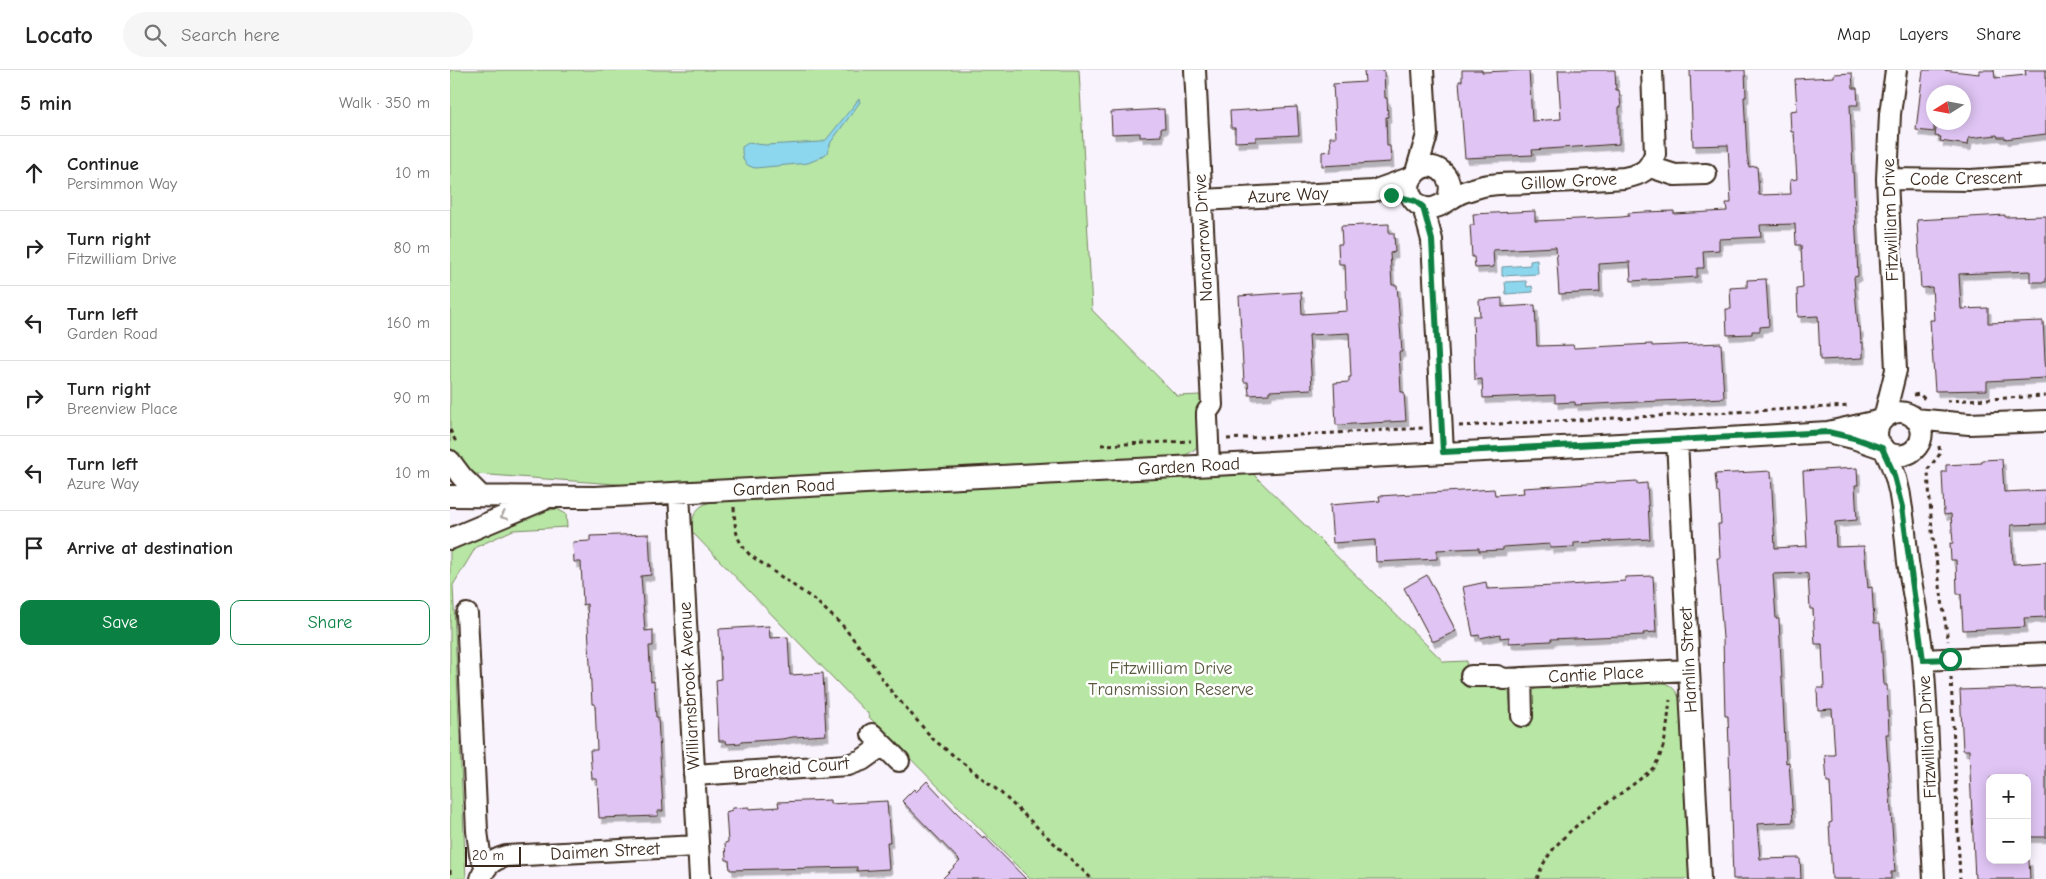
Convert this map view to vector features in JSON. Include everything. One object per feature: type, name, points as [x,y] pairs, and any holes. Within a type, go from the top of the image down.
[{"type":"street","name":"Nancarrow Drive","points":[[1195,70],[1212,405],[1207,412],[1207,417],[1215,465]]},
{"type":"street","points":[[1423,70],[1427,135],[1450,188],[1432,203]]},
{"type":"street","points":[[1652,70],[1656,137],[1655,154],[1650,167],[1675,175],[1706,174]]},
{"type":"street","name":"Fitzwilliam Drive","points":[[1883,419],[1891,395],[1896,370],[1887,179],[1889,131],[1896,70]]},
{"type":"street","points":[[1427,135],[1410,191],[1432,203]]},
{"type":"street","points":[[1414,175],[1429,167],[1444,173]]},
{"type":"street","name":"Gillow Grove","points":[[1432,203],[1484,186],[1624,178],[1639,175],[1650,167]]},
{"type":"street","name":"Gillow Grove","points":[[1444,173],[1484,186]]},
{"type":"street","name":"Azure Way","points":[[1373,191],[1414,175]]},
{"type":"street","name":"Code Crescent","points":[[1887,179],[1971,180],[2046,175]]},
{"type":"street","name":"Azure Way","points":[[1202,200],[1373,191],[1432,203]]},
{"type":"street","points":[[1432,203],[1432,240],[1443,452]]},
{"type":"street","name":"Fitzwilliam Drive","points":[[1896,370],[1914,418]]},
{"type":"street","points":[[1970,424],[1918,446],[1904,456],[1890,454],[1883,449],[1877,437],[1877,431],[1883,419],[1895,412],[1901,412],[1914,418],[1970,424],[2046,420]]},
{"type":"street","points":[[1914,418],[1921,431],[1918,446]]},
{"type":"street","name":"Garden Road","points":[[450,496],[550,497],[680,493],[1677,441],[1828,432],[1883,419]]},
{"type":"street","name":"Garden Road","points":[[1828,432],[1854,438],[1883,449]]},
{"type":"street","name":"Hamlin Street","points":[[1677,441],[1679,670],[1700,879]]},
{"type":"street","name":"Fitzwilliam Drive","points":[[1902,507],[1909,467],[1918,446]]},
{"type":"street","name":"Fitzwilliam Drive","points":[[1883,449],[1893,474],[1902,507],[1923,660],[1934,879]]},
{"type":"street","points":[[450,461],[462,477],[480,495]]},
{"type":"street","name":"Williamsbrook Avenue","points":[[680,493],[700,879]]},
{"type":"street","name":"Garden Road","points":[[450,539],[550,497]]},
{"type":"street","points":[[467,614],[477,831],[484,873]]},
{"type":"street","points":[[1923,660],[2046,654]]},
{"type":"street","name":"Cantie Place","points":[[1471,676],[1497,676],[1512,679],[1679,670]]},
{"type":"street","points":[[1512,679],[1522,716]]},
{"type":"street","name":"Braeheid Court","points":[[694,775],[848,765],[862,760],[878,739],[899,761]]},
{"type":"street","name":"Daimen Street","points":[[484,873],[495,859],[506,856],[697,846]]},
{"type":"path","points":[[1947,401],[2046,396]]},
{"type":"path","points":[[450,430],[455,440]]},
{"type":"path","points":[[733,490],[735,526],[742,547],[750,555],[816,601],[843,626],[866,655],[890,691],[934,740],[1002,793],[1092,879]]},
{"type":"path","points":[[1538,879],[1544,862],[1562,841],[1597,810],[1647,774],[1659,760],[1667,730],[1670,696],[1679,670]]},
{"type":"path","points":[[450,870],[450,879]]},
{"type":"green space","points":[[450,70],[1079,70],[1092,310],[1177,396],[1201,395],[1203,425],[1200,442],[1195,449],[1187,454],[1176,457],[629,485],[476,474],[461,463],[450,446]]},
{"type":"green space","name":"Fitzwilliam Drive Transmission Reserve","points":[[1252,473],[1444,662],[1467,661],[1462,673],[1472,682],[1497,682],[1497,689],[1509,691],[1512,722],[1533,720],[1532,694],[1533,690],[1537,688],[1656,681],[1672,687],[1681,703],[1689,879],[1030,879],[869,717],[870,715],[692,532],[696,511],[709,502],[715,501]]},
{"type":"green space","points":[[557,509],[566,514],[567,527],[513,530],[476,547],[453,585],[466,879],[450,879],[450,547],[528,513]]},
{"type":"water","points":[[859,99],[860,102],[831,142],[827,153],[820,158],[808,163],[755,168],[744,161],[742,147],[748,143],[765,145],[821,142],[826,140]]},
{"type":"water","points":[[1537,260],[1538,274],[1502,276],[1502,267],[1530,265],[1530,261]]},
{"type":"water","points":[[1526,281],[1527,287],[1532,286],[1533,292],[1506,294],[1505,282]]},
{"type":"building","points":[[1364,70],[1384,70],[1388,117],[1386,117],[1387,146],[1390,146],[1391,162],[1322,166],[1322,152],[1331,151],[1330,137],[1336,137],[1333,84],[1365,82]]},
{"type":"building","points":[[1462,70],[1482,70],[1482,72],[1529,70],[1532,121],[1561,119],[1558,70],[1615,70],[1616,90],[1619,90],[1621,107],[1619,107],[1619,144],[1532,150],[1533,155],[1465,158],[1459,81],[1462,81]]},
{"type":"building","points":[[1690,70],[1745,70],[1746,97],[1744,97],[1747,155],[1749,167],[1757,166],[1759,195],[1791,194],[1790,180],[1797,179],[1794,132],[1791,132],[1790,111],[1797,110],[1795,79],[1834,77],[1834,74],[1852,73],[1853,88],[1857,88],[1858,105],[1850,105],[1858,276],[1854,277],[1858,328],[1860,327],[1861,343],[1863,342],[1863,358],[1820,360],[1818,316],[1798,317],[1797,289],[1803,288],[1801,245],[1796,245],[1795,224],[1760,225],[1761,237],[1719,239],[1719,250],[1703,251],[1704,268],[1697,268],[1697,277],[1631,281],[1630,262],[1599,264],[1600,292],[1559,294],[1556,247],[1493,250],[1494,267],[1475,268],[1474,257],[1472,257],[1470,225],[1474,225],[1473,214],[1535,211],[1535,221],[1622,217],[1629,216],[1628,213],[1644,212],[1674,211],[1674,214],[1727,211],[1726,203],[1731,203],[1728,145],[1693,146]]},
{"type":"building","points":[[1923,70],[1979,74],[1979,70],[1994,70],[1995,78],[2026,75],[2025,70],[2046,70],[2046,134],[2005,139],[2005,137],[1998,137],[1997,135],[1969,138],[1968,145],[1940,141],[1941,137],[1935,136],[1936,130],[1971,130],[1971,85],[1926,85],[1926,130],[1934,130],[1934,132],[1916,130]]},
{"type":"building","points":[[1297,107],[1299,135],[1256,137],[1256,141],[1235,142],[1235,128],[1231,128],[1230,111]]},
{"type":"building","points":[[1164,109],[1165,128],[1161,128],[1161,136],[1140,137],[1140,133],[1112,134],[1111,112]]},
{"type":"building","points":[[2005,215],[2005,217],[2046,216],[2046,282],[2030,282],[2030,271],[1959,274],[1961,309],[1988,308],[1988,323],[2043,321],[2046,378],[1987,381],[1987,390],[1935,391],[1930,320],[1934,320],[1932,287],[1921,288],[1917,220]]},
{"type":"building","points":[[1389,224],[1389,233],[1394,233],[1395,252],[1390,253],[1392,285],[1397,285],[1402,352],[1399,352],[1401,392],[1404,392],[1406,421],[1336,425],[1334,383],[1349,382],[1349,377],[1351,377],[1349,333],[1309,335],[1312,389],[1269,391],[1269,394],[1249,395],[1248,382],[1244,382],[1239,296],[1301,292],[1302,314],[1347,311],[1345,264],[1339,264],[1338,244],[1342,244],[1341,226]]},
{"type":"building","points":[[1766,279],[1769,326],[1760,327],[1760,331],[1752,331],[1752,334],[1727,335],[1726,309],[1731,309],[1730,288],[1747,287],[1747,280]]},
{"type":"building","points":[[1502,298],[1502,307],[1535,305],[1537,346],[1573,345],[1574,348],[1721,343],[1724,398],[1575,405],[1575,402],[1555,403],[1555,395],[1483,398],[1482,379],[1475,380],[1473,316],[1480,316],[1479,300]]},
{"type":"building","points":[[2002,459],[2004,492],[2046,490],[2046,524],[2011,525],[2013,564],[2046,562],[2046,617],[2024,618],[2025,627],[1963,630],[1961,594],[1957,594],[1956,560],[1951,560],[1950,543],[1953,543],[1951,514],[1944,515],[1942,472],[1946,472],[1946,465],[1982,463],[1982,460]]},
{"type":"building","points":[[1857,468],[1858,485],[1855,485],[1857,520],[1835,522],[1836,547],[1864,546],[1868,588],[1872,587],[1874,623],[1880,623],[1884,685],[1887,685],[1889,734],[1886,734],[1895,872],[1891,872],[1891,879],[1832,879],[1829,823],[1832,822],[1830,782],[1827,782],[1825,755],[1835,755],[1832,709],[1818,710],[1817,688],[1824,688],[1822,644],[1815,644],[1808,574],[1773,574],[1776,619],[1779,619],[1786,763],[1789,762],[1793,822],[1757,824],[1760,859],[1800,858],[1801,879],[1733,879],[1728,716],[1725,716],[1723,638],[1717,558],[1720,558],[1718,524],[1721,524],[1719,492],[1717,492],[1715,474],[1771,471],[1775,548],[1807,546],[1803,471]]},
{"type":"building","points":[[1637,481],[1637,484],[1647,483],[1650,539],[1574,543],[1574,547],[1550,548],[1550,544],[1503,547],[1503,550],[1479,551],[1479,548],[1437,550],[1437,559],[1376,562],[1375,540],[1333,543],[1330,505],[1380,501],[1379,496],[1494,489],[1495,495],[1524,493],[1523,488]]},
{"type":"building","points":[[649,534],[651,575],[641,576],[645,631],[653,630],[653,646],[649,646],[651,682],[654,681],[656,717],[658,717],[663,811],[658,811],[658,816],[599,818],[597,779],[592,779],[590,750],[597,750],[595,704],[592,704],[587,604],[583,605],[581,562],[574,562],[573,542],[590,541],[590,536]]},
{"type":"building","points":[[1427,575],[1456,631],[1435,641],[1432,641],[1404,588]]},
{"type":"building","points":[[1653,576],[1656,632],[1643,633],[1644,635],[1551,639],[1551,641],[1509,643],[1509,637],[1500,638],[1500,634],[1480,638],[1479,635],[1473,636],[1463,587],[1486,582],[1487,589],[1554,586],[1625,581],[1625,577]]},
{"type":"building","points":[[769,626],[770,638],[788,637],[790,675],[823,673],[826,735],[727,744],[726,741],[719,741],[716,680],[721,679],[719,629]]},
{"type":"building","points":[[2046,688],[2046,837],[2031,837],[2031,774],[1986,774],[1986,864],[2029,864],[2030,879],[1975,879],[1969,750],[1963,750],[1960,690]]},
{"type":"building","points":[[927,781],[956,812],[983,838],[984,836],[1026,879],[942,879],[960,861],[902,801],[914,789],[916,792]]},
{"type":"building","points":[[830,800],[830,804],[887,801],[890,842],[887,842],[889,869],[857,871],[857,867],[730,870],[729,860],[726,860],[725,843],[728,842],[726,812],[733,808],[779,807],[778,802]]},
{"type":"route","points":[[1391,195],[1415,201],[1416,204],[1423,207],[1432,240],[1443,452],[1828,432],[1854,438],[1882,448],[1893,472],[1902,507],[1908,563],[1923,660],[1950,659]]}]
